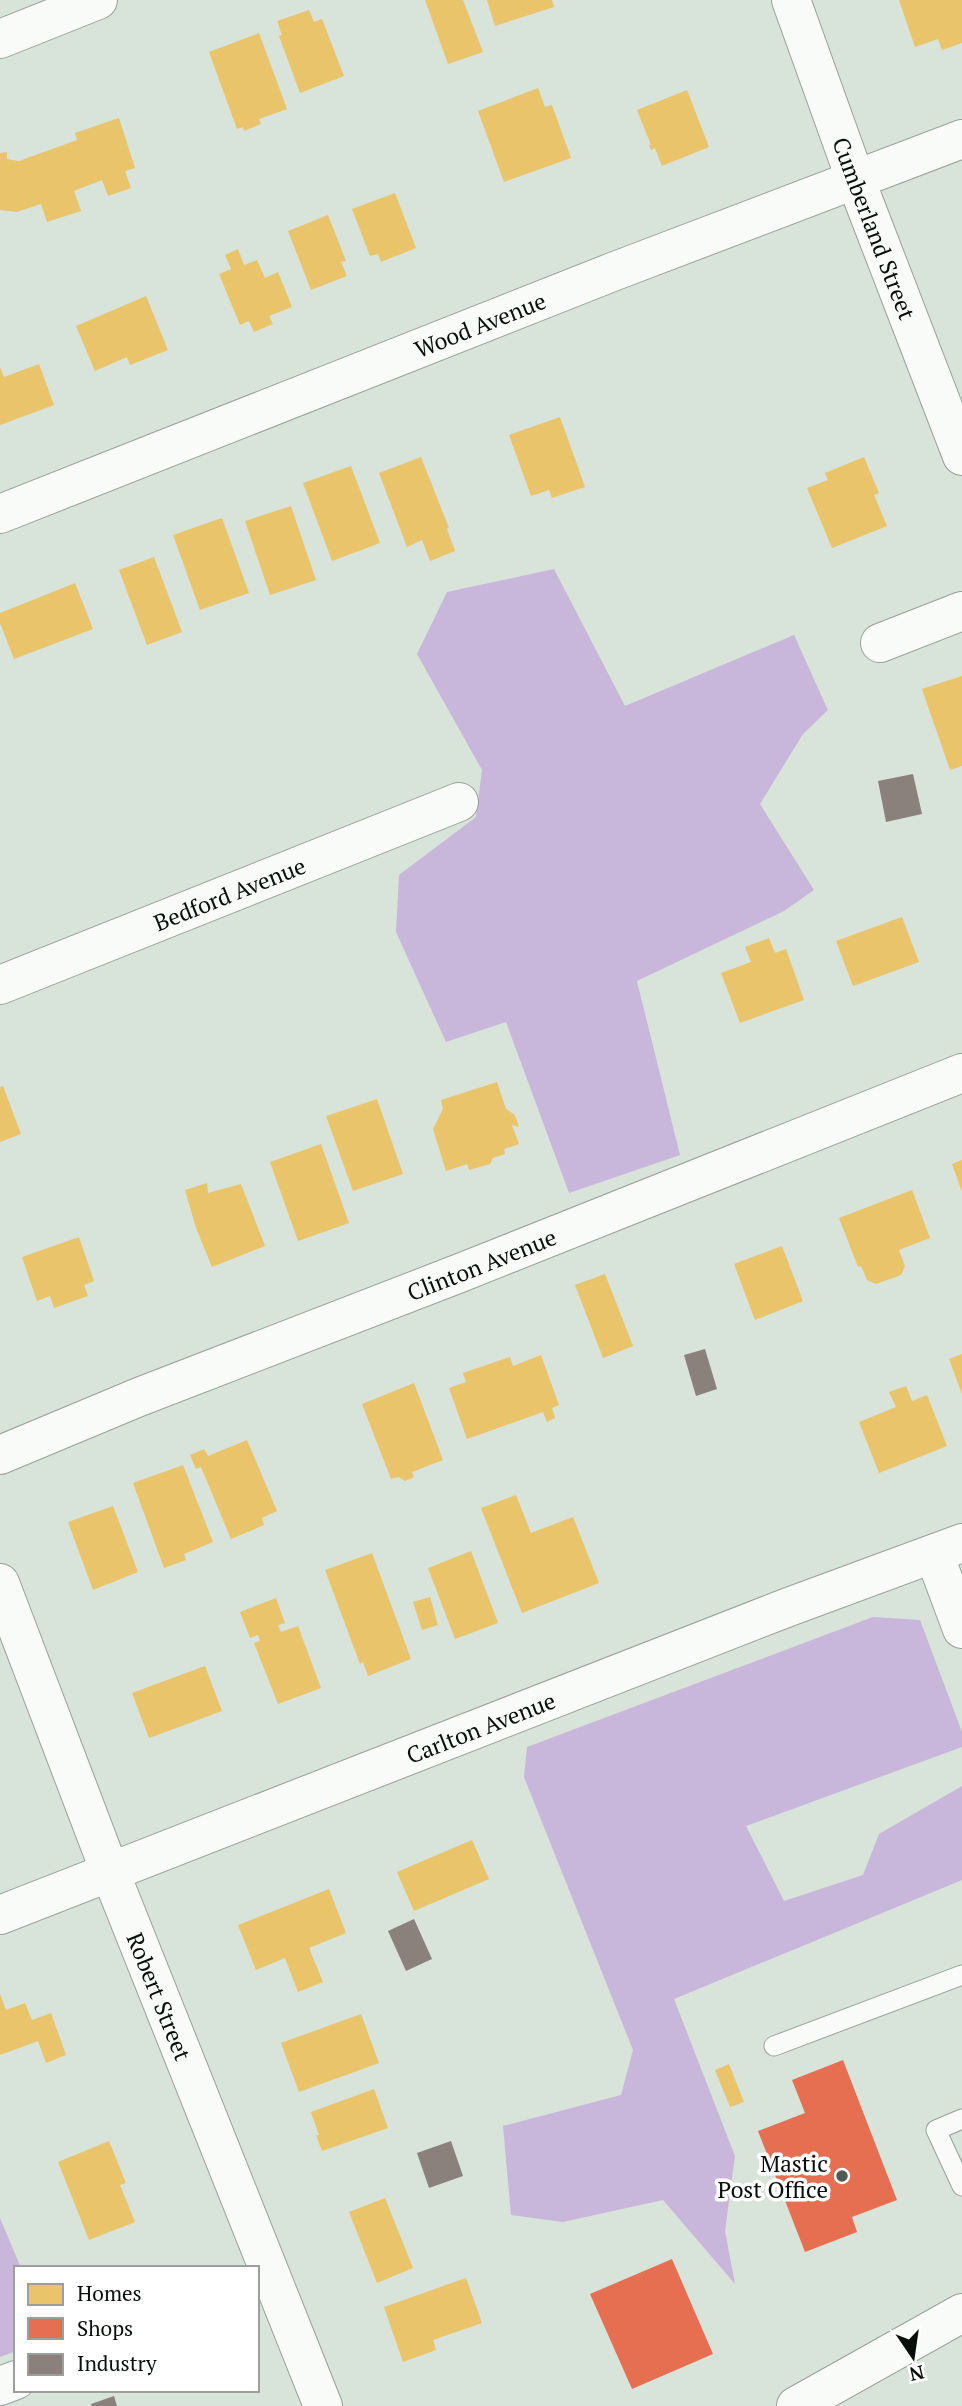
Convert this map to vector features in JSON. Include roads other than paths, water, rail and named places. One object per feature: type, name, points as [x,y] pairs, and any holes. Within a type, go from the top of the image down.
[{"type":"street","points":[[0,39],[98,0]]},
{"type":"street","name":"Cumberland Street","points":[[790,0],[856,181],[962,456]]},
{"type":"street","name":"Wood Avenue","points":[[0,514],[615,271],[962,139]]},
{"type":"street","points":[[880,643],[962,611]]},
{"type":"street","name":"Bedford Avenue","points":[[0,985],[459,802]]},
{"type":"street","name":"Clinton Avenue","points":[[0,1455],[962,1073]]},
{"type":"street","points":[[948,1549],[962,1629]]},
{"type":"street","name":"Carlton Avenue","points":[[0,1915],[786,1608],[948,1549]]},
{"type":"street","name":"Robert Street","points":[[0,1583],[265,2280],[323,2406]]},
{"type":"street","points":[[805,2404],[962,2313]]},
{"type":"lane","points":[[774,2046],[962,1975]]},
{"type":"lane","points":[[962,2119],[936,2130],[962,2186]]},
{"type":"place","name":"Mastic Post Office","points":[[842,2176]]}]
